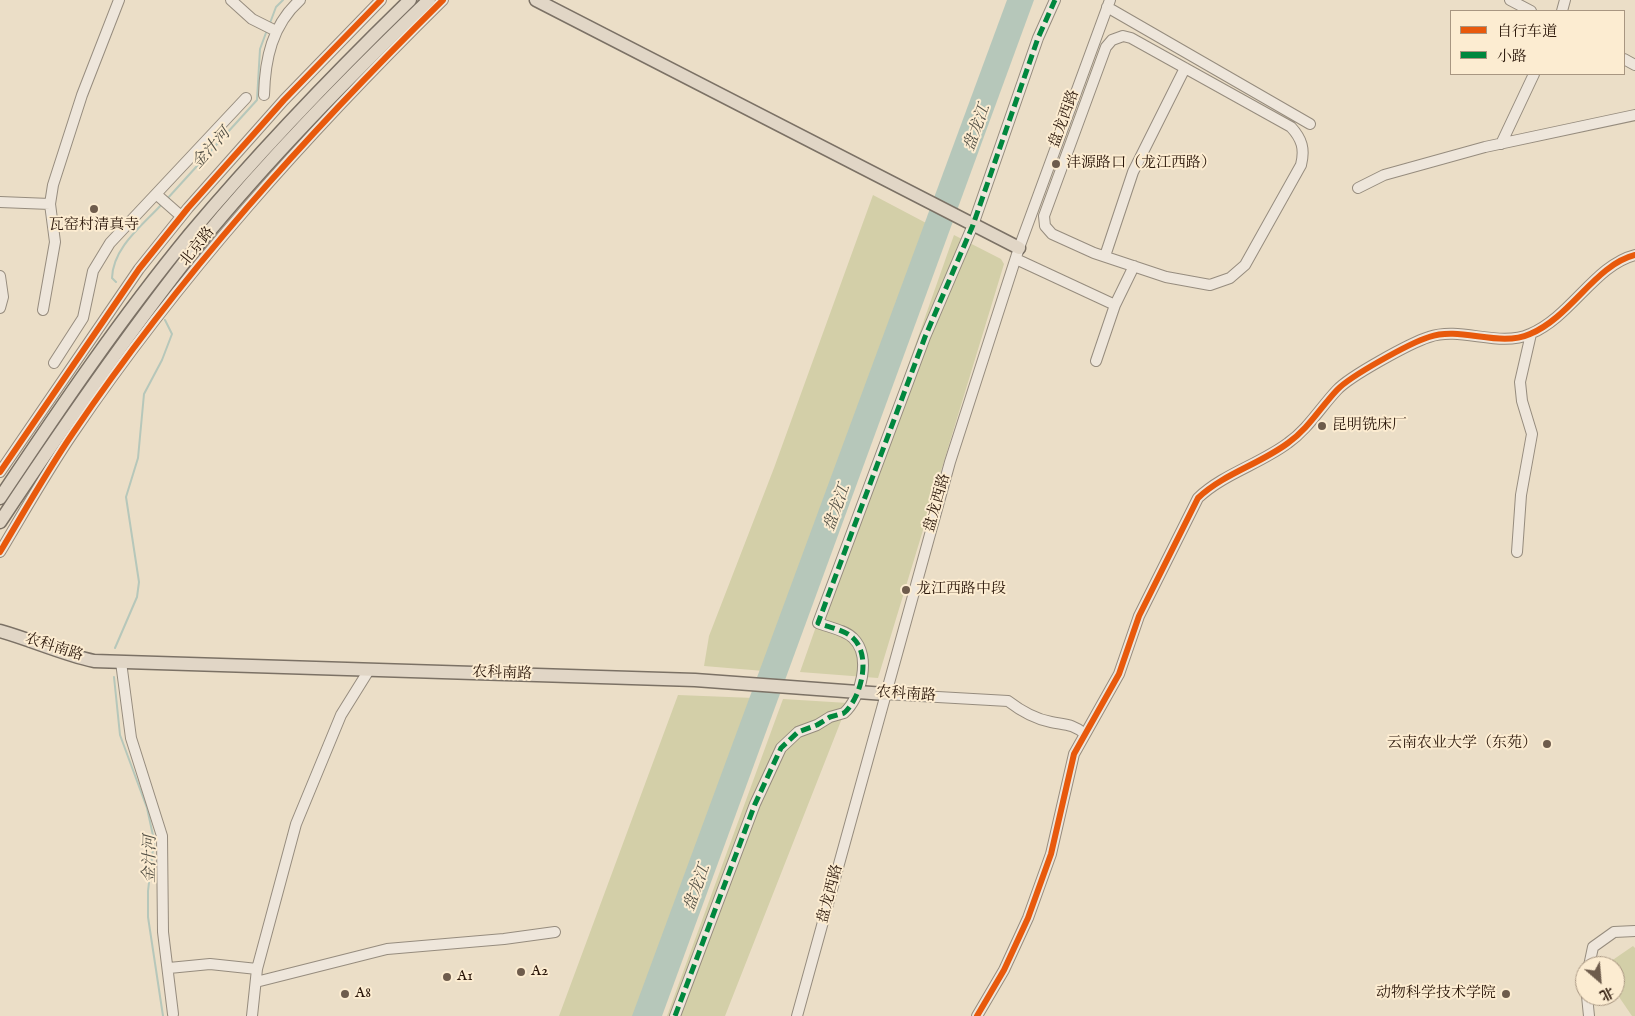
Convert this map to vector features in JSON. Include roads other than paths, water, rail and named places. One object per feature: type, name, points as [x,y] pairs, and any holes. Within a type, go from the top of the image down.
[{"type":"main road","name":"北京路","points":[[0,498],[75,386],[189,236],[270,142],[410,0]]},
{"type":"main road","name":"北京路","points":[[0,522],[85,395],[199,244],[279,151],[428,0]]},
{"type":"main road","points":[[536,0],[957,215],[1018,254]]},
{"type":"main road","name":"农科南路","points":[[0,631],[32,640],[74,656],[121,662],[737,682],[885,694]]},
{"type":"street","points":[[43,310],[55,242],[50,204],[53,185],[82,95],[119,0]]},
{"type":"street","points":[[231,0],[252,19],[276,31]]},
{"type":"street","points":[[264,95],[265,71],[270,46],[276,31],[290,9],[300,0]]},
{"type":"street","points":[[0,552],[73,434],[137,344],[210,251],[278,172],[443,0]]},
{"type":"street","points":[[675,1016],[755,804],[781,748],[798,732],[817,725],[830,717],[844,713],[859,692],[862,674],[858,645],[849,635],[818,623],[925,337],[973,225],[1035,47],[1055,0]]},
{"type":"street","points":[[1510,0],[1529,10]]},
{"type":"street","points":[[0,472],[139,269],[181,216],[284,100],[379,1]]},
{"type":"street","points":[[1108,4],[1310,124]]},
{"type":"street","name":"盘龙西路","points":[[797,1016],[950,462],[1018,254],[1108,4]]},
{"type":"street","points":[[1127,37],[1291,127],[1301,139],[1303,147],[1301,165],[1257,246],[1245,264],[1230,278],[1210,285],[1197,284],[1166,277],[1105,256],[1052,234],[1044,221],[1106,47],[1112,40],[1127,37]]},
{"type":"street","points":[[1105,256],[1133,172],[1184,68]]},
{"type":"street","points":[[1501,144],[1534,75]]},
{"type":"street","points":[[54,363],[83,318],[93,272],[110,243],[159,196],[246,98]]},
{"type":"street","points":[[1358,188],[1384,175],[1501,144],[1635,115]]},
{"type":"street","points":[[159,196],[181,216]]},
{"type":"street","points":[[0,202],[50,204]]},
{"type":"street","points":[[1018,254],[1115,305]]},
{"type":"street","points":[[977,1016],[1004,970],[1028,918],[1052,854],[1069,768],[1084,734],[1119,674],[1139,616],[1198,498],[1209,488],[1286,445],[1302,433],[1338,389],[1348,381],[1426,338],[1442,333],[1517,338],[1530,334],[1566,310],[1610,266],[1635,254]]},
{"type":"street","points":[[1096,361],[1115,305],[1134,266]]},
{"type":"street","points":[[0,276],[3,297],[0,308]]},
{"type":"street","points":[[1517,552],[1521,495],[1532,434],[1522,401],[1520,382],[1530,334]]},
{"type":"street","points":[[121,662],[131,738],[160,827],[162,916],[173,1014]]},
{"type":"street","points":[[252,1016],[257,969],[296,824],[341,716],[369,670]]},
{"type":"street","name":"农科南路","points":[[885,694],[1008,701],[1022,712],[1051,722],[1070,724],[1084,734]]},
{"type":"street","points":[[1591,956],[1593,947],[1614,932],[1635,931]]},
{"type":"street","points":[[256,982],[387,949],[554,932]]},
{"type":"street","points":[[169,968],[210,964],[257,969]]},
{"type":"water","name":"盘龙江","points":[[1007,0],[1034,0],[662,1016],[632,1016]]},
{"type":"waterway","name":"金汁河","points":[[270,23],[276,7],[283,0]]},
{"type":"waterway","name":"金汁河","points":[[167,199],[257,100],[260,49],[267,30]]},
{"type":"waterway","name":"金汁河","points":[[116,282],[112,278],[114,267],[123,246],[162,204]]},
{"type":"waterway","name":"金汁河","points":[[115,648],[137,597],[139,582],[126,497],[138,458],[144,394],[162,360],[172,334],[165,320]]},
{"type":"waterway","name":"金汁河","points":[[114,677],[120,735],[147,808],[154,840],[148,891],[148,917],[163,1016]]},
{"type":"place","name":"沣源路口（龙江西路）","points":[[1056,164]]},
{"type":"place","name":"瓦窑村清真寺","points":[[94,209]]},
{"type":"place","name":"昆明铣床厂","points":[[1322,426]]},
{"type":"place","name":"龙江西路中段","points":[[906,590]]},
{"type":"place","name":"云南农业大学（东苑）","points":[[1547,744]]},
{"type":"place","name":"A2","points":[[521,972]]},
{"type":"place","name":"A1","points":[[447,977]]},
{"type":"place","name":"A8","points":[[345,994]]},
{"type":"place","name":"动物科学技术学院","points":[[1506,994]]}]
